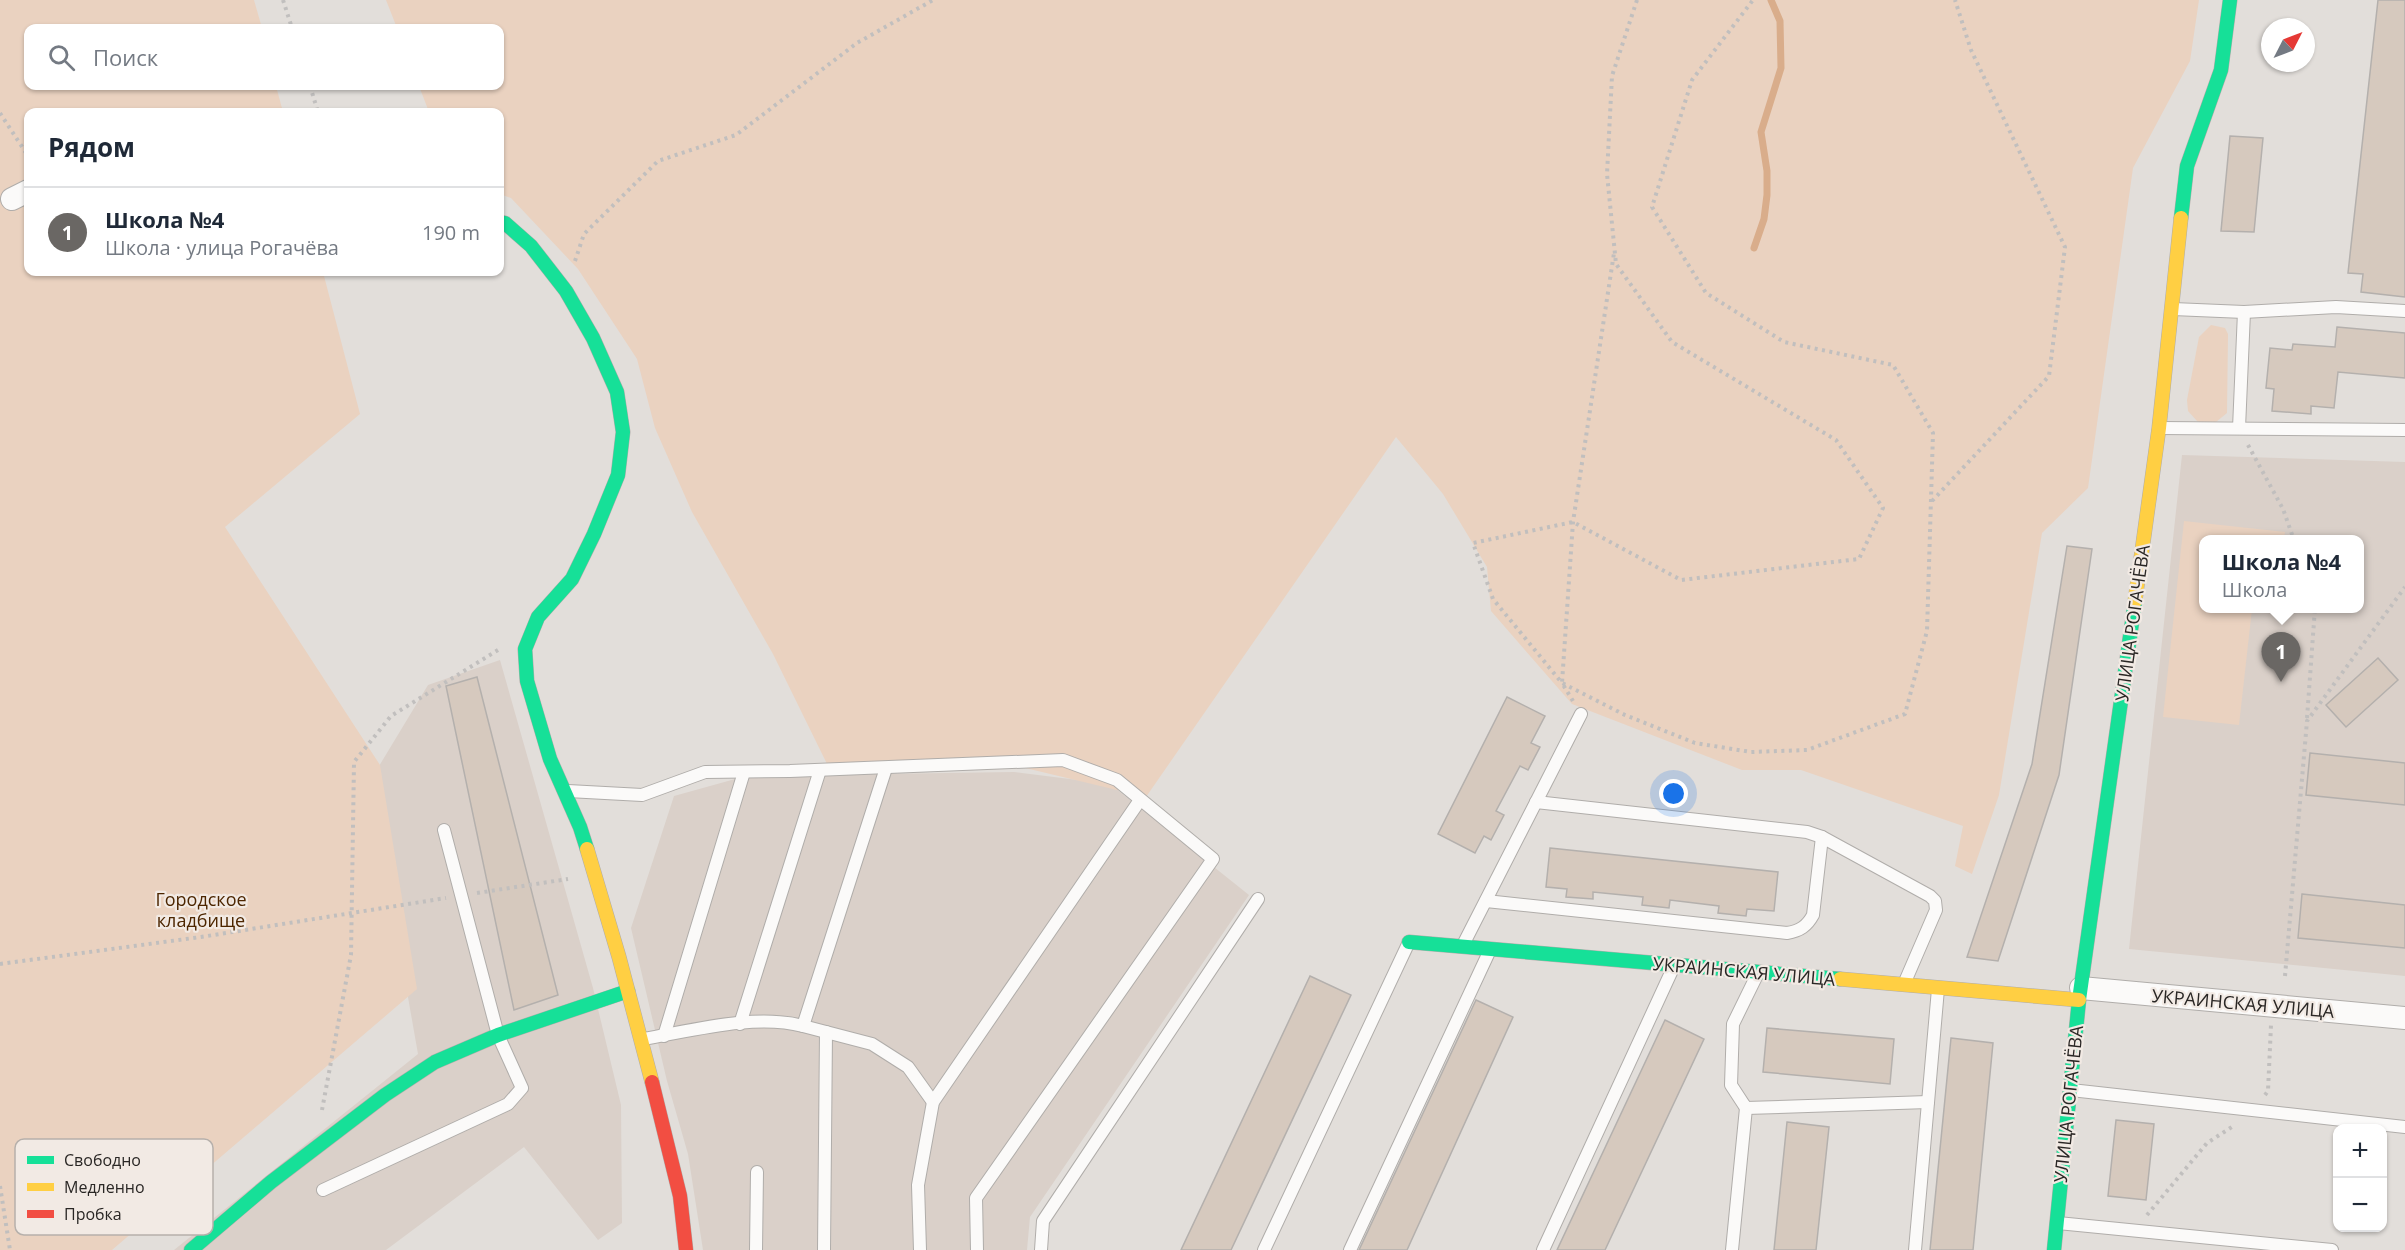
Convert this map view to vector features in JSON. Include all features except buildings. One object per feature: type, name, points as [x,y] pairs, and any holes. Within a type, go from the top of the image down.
[{"type":"street","name":"УЛИЦА РОГАЧЁВА","points":[[2054,1250],[2080,994],[2158,428],[2187,166],[2221,70],[2230,0]]},
{"type":"street","points":[[504,223],[531,246],[566,291],[593,338],[617,392],[623,432],[618,475],[594,534],[572,579],[538,617],[525,649],[527,681],[549,759],[580,826],[628,991],[680,1196],[686,1250]]},
{"type":"street","name":"УКРАИНСКАЯ УЛИЦА","points":[[1408,942],[1939,988],[2272,1006],[2405,1018]]},
{"type":"street","points":[[213,1231],[271,1182],[385,1095],[435,1062],[498,1035],[628,991]]},
{"type":"street","points":[[191,1250],[209,1235]]},
{"type":"lane","points":[[2171,309],[2244,312],[2336,307],[2405,311]]},
{"type":"lane","points":[[2239,428],[2244,312]]},
{"type":"lane","points":[[2158,428],[2405,430]]},
{"type":"lane","points":[[1463,946],[1581,714]]},
{"type":"lane","points":[[564,790],[642,795],[705,772],[886,768],[1063,760],[1117,780],[1213,859],[976,1198],[977,1250]]},
{"type":"lane","points":[[802,1026],[886,768]]},
{"type":"lane","points":[[740,1024],[820,770]]},
{"type":"lane","points":[[664,1036],[744,772]]},
{"type":"lane","points":[[920,1250],[918,1185],[933,1102],[1140,800]]},
{"type":"lane","points":[[1536,802],[1807,832],[1822,837],[1930,896],[1935,901],[1936,910],[1904,985]]},
{"type":"lane","points":[[323,1190],[508,1104],[522,1088],[498,1035],[444,830]]},
{"type":"lane","points":[[1486,901],[1795,932],[1806,926],[1813,915],[1822,837]]},
{"type":"lane","points":[[1041,1250],[1043,1221],[1258,898]]},
{"type":"lane","points":[[1264,1250],[1408,942]]},
{"type":"lane","points":[[1350,1250],[1490,949]]},
{"type":"lane","points":[[1543,1250],[1674,965]]},
{"type":"lane","points":[[1732,1250],[1746,1108],[1731,1085],[1733,1024],[1759,972]]},
{"type":"lane","points":[[1915,1250],[1939,988]]},
{"type":"lane","points":[[641,1040],[740,1024],[785,1022],[872,1044],[908,1067],[933,1102]]},
{"type":"lane","points":[[824,1250],[826,1032]]},
{"type":"lane","points":[[2070,1090],[2405,1127]]},
{"type":"lane","points":[[1746,1108],[1928,1102]]},
{"type":"lane","points":[[756,1250],[757,1172]]},
{"type":"lane","points":[[2056,1223],[2331,1250]]},
{"type":"path","points":[[283,0],[291,24]]},
{"type":"path","points":[[566,291],[584,234],[658,161],[736,135],[858,43],[933,0]]},
{"type":"path","points":[[1581,714],[1562,683],[1493,599],[1473,543],[1573,522],[1681,580],[1859,559],[1883,508],[1836,440],[1672,342],[1616,264],[1607,174],[1612,76],[1637,0]]},
{"type":"path","points":[[1562,683],[1625,715],[1695,742],[1752,752],[1807,750],[1905,714],[1927,631],[1933,433],[1893,364],[1784,342],[1706,293],[1652,207],[1692,80],[1753,0]]},
{"type":"path","points":[[1931,502],[2049,376],[2065,248],[1971,50],[1955,0]]},
{"type":"path","points":[[311,90],[317,108]]},
{"type":"path","points":[[0,112],[24,150]]},
{"type":"path","points":[[1562,683],[1573,522],[1615,246]]},
{"type":"path","points":[[2239,428],[2283,509],[2292,535]]},
{"type":"path","points":[[2307,721],[2405,587]]},
{"type":"path","points":[[2285,976],[2315,613]]},
{"type":"path","points":[[321,1115],[351,955],[354,762],[391,716],[503,647]]},
{"type":"path","points":[[0,964],[201,937],[595,874]]},
{"type":"path","points":[[2120,1229],[2144,1218],[2207,1143],[2257,1110],[2268,1090],[2272,1006]]},
{"type":"path","points":[[0,1186],[10,1250]]},
{"type":"shaded area","points":[[2182,455],[2405,462],[2405,976],[2129,949]]},
{"type":"shaded area","points":[[500,660],[593,988],[621,1105],[622,1223],[598,1240],[524,1147],[386,1250],[174,1250],[193,1235],[213,1235],[213,1219],[418,1054],[370,781],[428,685]]},
{"type":"shaded area","points":[[1014,772],[1110,784],[1249,895],[1030,1217],[1027,1250],[703,1250],[688,1154],[667,1081],[631,928],[674,796],[746,776]]},
{"type":"green space","name":"Городское кладбище","points":[[0,0],[254,0],[261,24],[24,24],[24,90],[277,90],[282,108],[24,108],[24,276],[324,276],[360,414],[225,527],[380,765],[417,989],[213,1164],[213,1139],[15,1139],[15,1235],[130,1235],[112,1250],[0,1250]]},
{"type":"green space","points":[[386,0],[2199,0],[2190,61],[2133,168],[2088,488],[2042,533],[1999,795],[1972,874],[1955,866],[1963,826],[1801,770],[1742,770],[1572,704],[1491,611],[1487,567],[1443,494],[1396,437],[1146,797],[1009,764],[919,760],[829,768],[773,654],[692,512],[655,428],[637,359],[578,269],[511,198],[504,195],[504,108],[427,108],[421,90],[504,90],[504,24],[395,24]]},
{"type":"green space","points":[[2211,325],[2225,328],[2228,334],[2227,413],[2216,422],[2198,422],[2188,411],[2187,400],[2199,337]]},
{"type":"green space","points":[[2184,521],[2285,532],[2285,535],[2199,535],[2199,613],[2252,613],[2239,725],[2163,717]]},
{"type":"waterway","points":[[1754,248],[1764,219],[1767,195],[1767,171],[1761,132],[1781,68],[1780,21],[1771,0]]},
{"type":"traffic: fast","points":[[2181,218],[2187,166],[2221,70],[2230,0]]},
{"type":"traffic: fast","points":[[504,223],[531,246],[566,291],[593,338],[617,392],[623,432],[618,475],[594,534],[572,579],[538,617],[525,649],[527,681],[550,759],[580,827],[587,849]]},
{"type":"traffic: fast","points":[[2054,1250],[2079,1000],[2135,601]]},
{"type":"traffic: fast","points":[[1409,942],[1840,979]]},
{"type":"traffic: fast","points":[[213,1231],[271,1182],[385,1095],[435,1062],[498,1035],[628,991]]},
{"type":"traffic: fast","points":[[191,1250],[209,1235]]},
{"type":"traffic: slow","points":[[2135,601],[2159,428],[2181,218]]},
{"type":"traffic: slow","points":[[587,849],[619,957],[652,1082]]},
{"type":"traffic: slow","points":[[1840,979],[2079,1000]]},
{"type":"traffic: jam","points":[[652,1082],[680,1196],[686,1250]]},
{"type":"place","name":"Школа №4","points":[[2281,682]]}]
